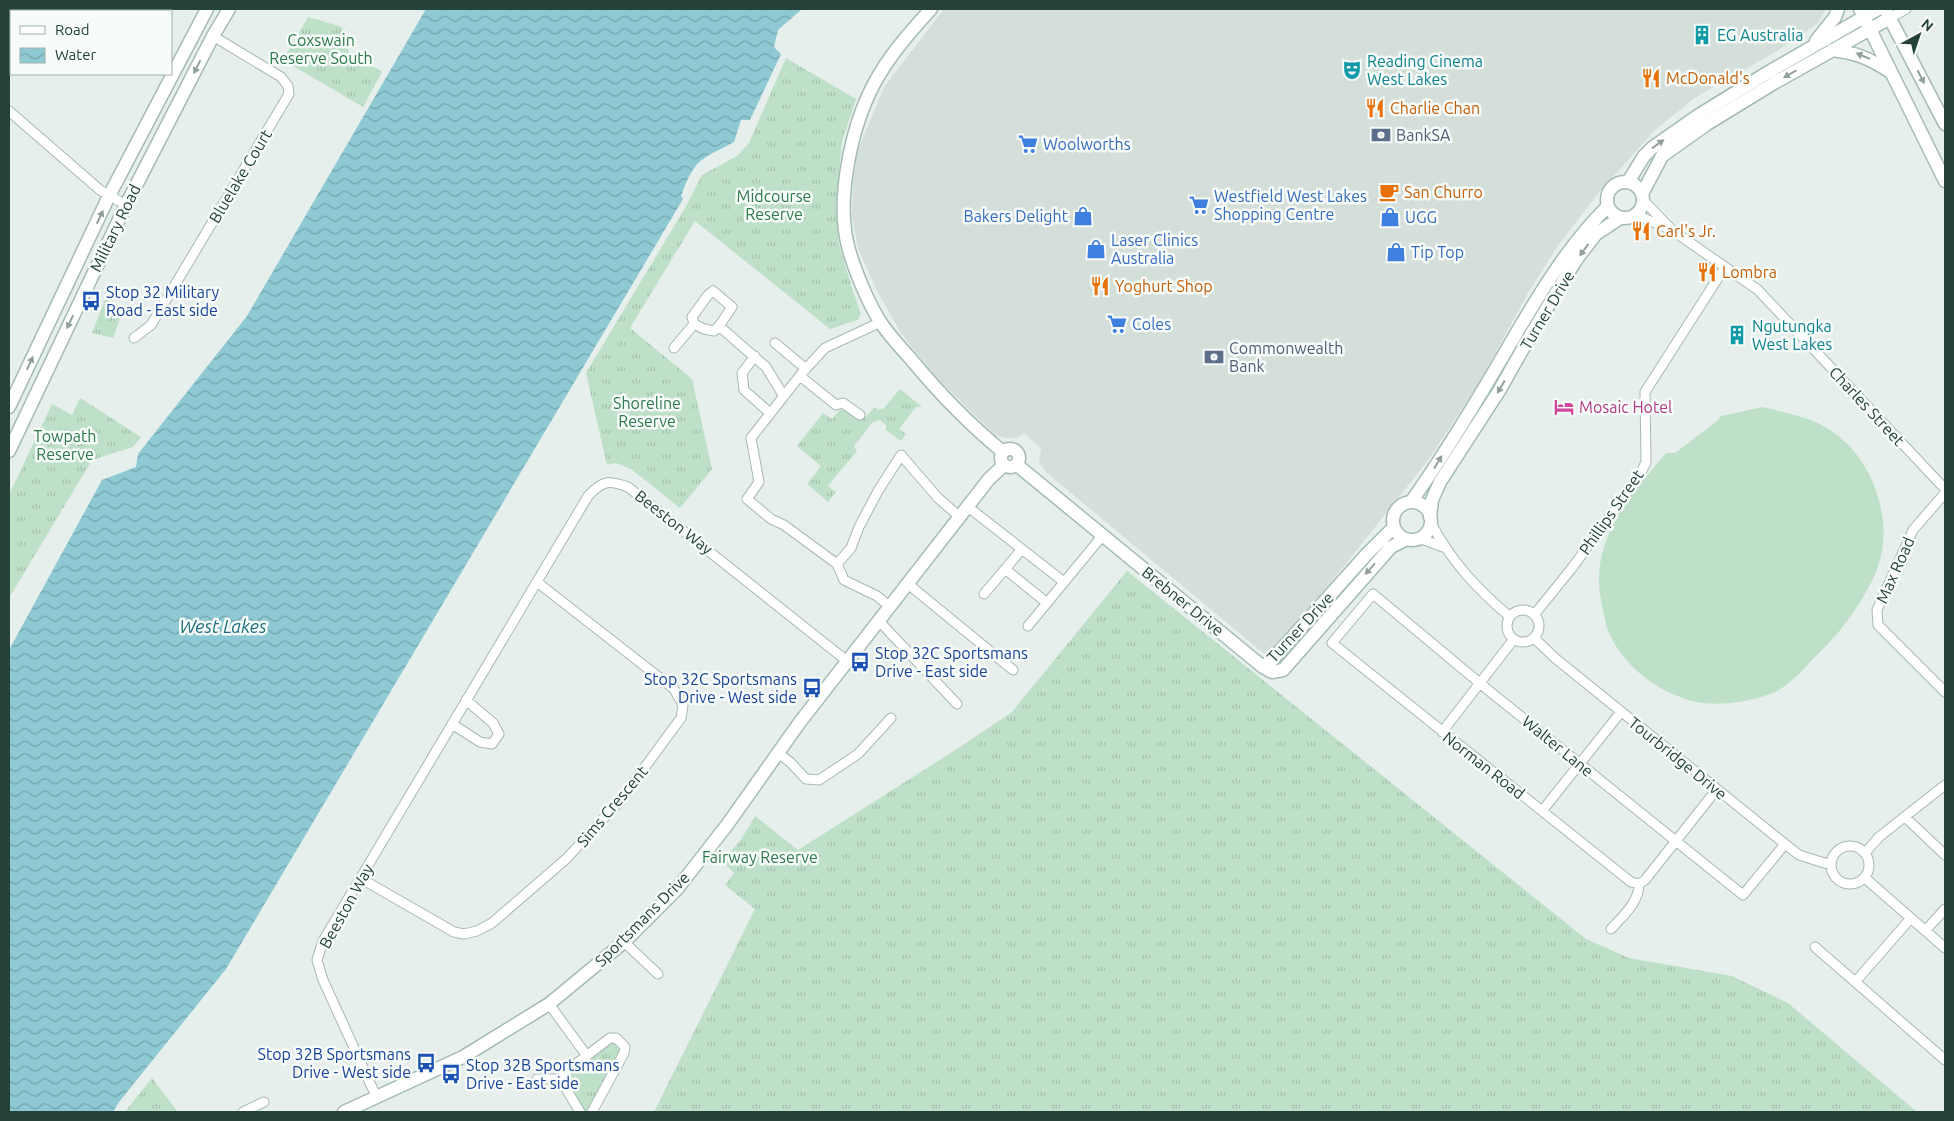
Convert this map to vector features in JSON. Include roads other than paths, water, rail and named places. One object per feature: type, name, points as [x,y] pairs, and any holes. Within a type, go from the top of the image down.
[{"type":"street","name":"Military Road","points":[[9,406],[110,196],[207,9]]},
{"type":"street","name":"Military Road","points":[[9,451],[126,205],[228,9]]},
{"type":"street","points":[[931,9],[893,54],[874,83],[862,109],[851,144],[846,179],[844,218],[849,249],[866,294],[881,322],[927,379],[1003,459]]},
{"type":"street","points":[[1812,47],[1835,17],[1838,9]]},
{"type":"street","points":[[1628,182],[1644,156],[1652,148],[1699,115],[1812,47],[1861,13],[1878,9]]},
{"type":"street","points":[[1643,197],[1634,184],[1628,182],[1616,184],[1610,189],[1606,200],[1608,207],[1614,215],[1620,218],[1631,218],[1636,215],[1642,206],[1643,197],[1662,156],[1707,124],[1869,29],[1888,13],[1906,9]]},
{"type":"street","points":[[1861,13],[1945,181]]},
{"type":"street","points":[[1888,13],[1945,124]]},
{"type":"street","name":"Bluelake Court","points":[[134,338],[151,325],[289,94],[288,86],[281,77],[213,36]]},
{"type":"street","points":[[1832,50],[1854,52],[1891,72]]},
{"type":"street","points":[[9,111],[100,190],[126,205]]},
{"type":"street","name":"Charles Street","points":[[1643,197],[1672,230]]},
{"type":"street","name":"Turner Drive","points":[[1411,502],[1488,382],[1565,254],[1586,227],[1608,207]]},
{"type":"street","name":"Charles Street","points":[[1636,215],[1672,230],[1758,290],[1945,491]]},
{"type":"street","name":"Turner Drive","points":[[1430,520],[1432,500],[1440,482],[1499,391],[1576,260],[1596,234],[1620,218]]},
{"type":"street","name":"Phillips Street","points":[[1534,614],[1572,568],[1640,475],[1646,462],[1645,392],[1725,268]]},
{"type":"street","points":[[713,291],[732,307],[720,326],[714,331],[704,329],[694,324],[692,317],[713,291]]},
{"type":"street","points":[[881,322],[828,346],[803,372],[750,438],[759,482],[747,499],[771,519],[784,525],[837,564],[844,580],[877,596],[889,606]]},
{"type":"street","points":[[674,348],[694,324]]},
{"type":"street","points":[[720,326],[766,367],[784,395]]},
{"type":"street","points":[[775,343],[836,405],[844,403],[860,415]]},
{"type":"street","points":[[755,356],[742,373],[744,390],[770,413]]},
{"type":"street","name":"Brebner Drive","points":[[1003,459],[1008,449],[1016,451],[1019,456],[1017,464],[1263,667]]},
{"type":"street","points":[[837,564],[851,548],[859,526],[901,455],[938,498],[960,517]]},
{"type":"street","name":"Sportsmans Drive","points":[[344,1112],[463,1057],[549,1004],[624,942],[677,889],[727,825],[847,661],[990,479],[1003,459]]},
{"type":"street","name":"Beeston Way","points":[[376,1096],[323,980],[317,960],[323,941],[588,496],[602,483],[614,482],[628,487],[847,661]]},
{"type":"street","name":"Max Road","points":[[1945,491],[1913,530],[1877,610],[1878,625],[1945,692]]},
{"type":"street","points":[[1443,547],[1402,537],[1394,528],[1393,522],[1396,510],[1405,503],[1411,502],[1423,506],[1443,547],[1476,588],[1510,617]]},
{"type":"street","points":[[968,507],[1064,582]]},
{"type":"street","points":[[1413,539],[1425,534],[1430,520]]},
{"type":"street","name":"Turner Drive","points":[[1394,528],[1366,555],[1272,660],[1263,667],[1272,672],[1284,670],[1385,552],[1391,547],[1413,539]]},
{"type":"street","points":[[1028,626],[1103,535]]},
{"type":"street","points":[[984,594],[1022,549]]},
{"type":"street","points":[[1005,569],[1047,603]]},
{"type":"street","name":"Sims Crescent","points":[[360,878],[454,932],[464,934],[477,932],[492,923],[566,859],[620,801],[681,718],[683,705],[674,690],[536,582]]},
{"type":"street","points":[[908,584],[1014,670]]},
{"type":"street","name":"Walter Lane","points":[[1332,643],[1372,594],[1743,895],[1785,844]]},
{"type":"street","points":[[1522,610],[1534,614],[1539,626],[1534,638],[1522,642],[1514,639],[1508,631],[1510,617],[1522,610]]},
{"type":"street","points":[[879,621],[957,704]]},
{"type":"street","name":"Tourbridge Drive","points":[[1534,638],[1621,712],[1799,855],[1831,865]]},
{"type":"street","points":[[1442,732],[1514,639]]},
{"type":"street","name":"Norman Road","points":[[1332,643],[1631,882],[1639,884]]},
{"type":"street","points":[[452,724],[480,742],[492,744],[499,734],[492,723],[466,700]]},
{"type":"street","points":[[1542,811],[1621,712]]},
{"type":"street","points":[[778,753],[790,762],[806,779],[819,780],[858,754],[891,718]]},
{"type":"street","points":[[1865,852],[1879,837],[1945,785]]},
{"type":"street","points":[[1612,929],[1639,893],[1639,884],[1645,880],[1717,789]]},
{"type":"street","points":[[1905,817],[1945,855]]},
{"type":"street","points":[[1847,846],[1854,846],[1865,852],[1870,863],[1868,874],[1855,884],[1843,884],[1834,876],[1831,865],[1836,853],[1847,846]]},
{"type":"street","points":[[1865,878],[1945,948]]},
{"type":"street","points":[[1925,931],[1945,909]]},
{"type":"street","points":[[1856,981],[1910,918]]},
{"type":"street","points":[[624,942],[658,974]]},
{"type":"street","points":[[1814,947],[1856,981],[1945,1060]]},
{"type":"street","points":[[549,1004],[587,1056]]},
{"type":"street","points":[[560,1079],[564,1073],[610,1038],[616,1038],[625,1047],[624,1053],[592,1112]]},
{"type":"street","points":[[537,1078],[560,1079]]},
{"type":"street","points":[[560,1079],[580,1112]]},
{"type":"street","points":[[243,1112],[264,1102]]},
{"type":"water","name":"West Lakes","points":[[426,9],[802,9],[778,30],[774,47],[781,54],[750,120],[741,120],[734,142],[706,157],[690,174],[681,196],[683,199],[226,969],[113,1112],[9,1112],[9,650],[102,480],[136,467],[138,454],[247,316]]},
{"type":"place","name":"EG Australia","points":[[1702,35]]},
{"type":"place","name":"Reading Cinema West Lakes","points":[[1352,70]]},
{"type":"place","name":"McDonald's","points":[[1651,78]]},
{"type":"place","name":"Charlie Chan","points":[[1375,108]]},
{"type":"place","name":"BankSA","points":[[1381,135]]},
{"type":"place","name":"Woolworths","points":[[1028,144]]},
{"type":"place","name":"San Churro","points":[[1389,192]]},
{"type":"place","name":"Westfield West Lakes Shopping Centre","points":[[1199,205]]},
{"type":"place","name":"Bakers Delight","points":[[1083,216]]},
{"type":"place","name":"UGG","points":[[1390,217]]},
{"type":"place","name":"Carl's Jr.","points":[[1641,231]]},
{"type":"place","name":"Laser Clinics Australia","points":[[1096,249]]},
{"type":"place","name":"Tip Top","points":[[1396,252]]},
{"type":"place","name":"Lombra","points":[[1707,272]]},
{"type":"place","name":"Yoghurt Shop","points":[[1100,286]]},
{"type":"place","name":"Stop 32 Military Road - East side","points":[[91,301]]},
{"type":"place","name":"Coles","points":[[1117,324]]},
{"type":"place","name":"Ngutungka West Lakes","points":[[1737,335]]},
{"type":"place","name":"Commonwealth Bank","points":[[1214,357]]},
{"type":"place","name":"Mosaic Hotel","points":[[1564,407]]},
{"type":"place","name":"Stop 32C Sportsmans Drive - East side","points":[[860,662]]},
{"type":"place","name":"Stop 32C Sportsmans Drive - West side","points":[[812,688]]},
{"type":"place","name":"Stop 32B Sportsmans Drive - West side","points":[[426,1063]]},
{"type":"place","name":"Stop 32B Sportsmans Drive - East side","points":[[451,1074]]},
{"type":"park label","name":"Coxswain Reserve South","points":[[321,49]]},
{"type":"park label","name":"Midcourse Reserve","points":[[774,205]]},
{"type":"park label","name":"Shoreline Reserve","points":[[647,412]]},
{"type":"park label","name":"Towpath Reserve","points":[[65,445]]},
{"type":"park label","name":"Fairway Reserve","points":[[760,857]]}]
